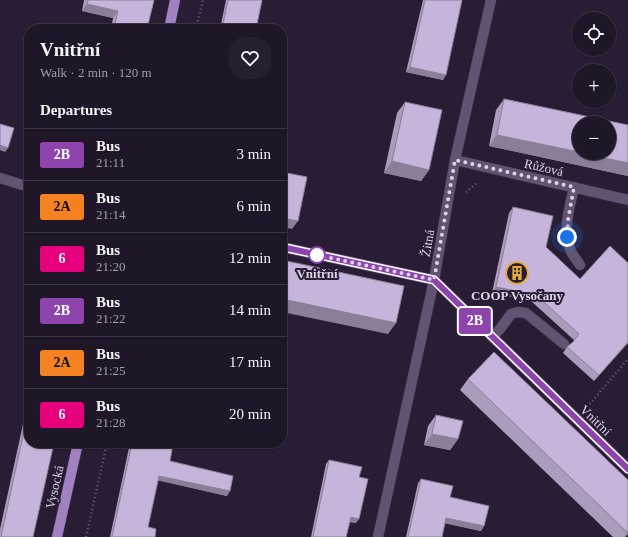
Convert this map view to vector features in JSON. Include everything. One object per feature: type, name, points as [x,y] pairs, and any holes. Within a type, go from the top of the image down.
[{"type":"main road","points":[[170,24],[175,0]]},
{"type":"main road","name":"Vysocká","points":[[57,537],[77,448]]},
{"type":"street","name":"Žitná","points":[[378,537],[434,280],[455,160],[491,0]]},
{"type":"street","name":"Růžová","points":[[455,160],[628,200]]},
{"type":"street","points":[[0,178],[24,185]]},
{"type":"street","points":[[574,187],[568,220],[567,237],[570,249],[580,265]]},
{"type":"street","points":[[287,248],[434,280]]},
{"type":"street","name":"Vnitřní","points":[[434,280],[628,469]]},
{"type":"street","points":[[492,337],[500,329],[510,314],[518,312],[526,313],[564,344]]},
{"type":"path","points":[[197,24],[203,0]]},
{"type":"path","points":[[463,195],[481,181],[488,180],[489,168]]},
{"type":"path","points":[[576,419],[604,389],[628,359]]},
{"type":"path","points":[[86,537],[106,448]]},
{"type":"building","points":[[88,0],[154,0],[148,24],[115,24],[118,11],[87,4]]},
{"type":"building","points":[[228,0],[262,0],[257,24],[223,24]]},
{"type":"building","points":[[425,0],[462,0],[446,75],[410,67]]},
{"type":"building","points":[[504,99],[585,116],[572,116],[572,151],[497,135]]},
{"type":"building","points":[[405,102],[442,110],[429,170],[392,161]]},
{"type":"building","points":[[616,122],[628,125],[628,163],[614,160],[616,160]]},
{"type":"building","points":[[0,124],[14,128],[8,148],[0,145]]},
{"type":"building","points":[[287,173],[307,177],[298,221],[287,219]]},
{"type":"building","points":[[513,207],[553,216],[546,247],[580,279],[610,246],[628,263],[628,342],[599,375],[567,347],[579,334],[536,295],[496,287]]},
{"type":"building","points":[[287,261],[404,286],[396,323],[287,300]]},
{"type":"building","points":[[494,352],[628,480],[627,532],[468,379]]},
{"type":"building","points":[[436,415],[463,421],[458,439],[432,434]]},
{"type":"building","points":[[24,431],[24,448],[53,448],[33,537],[1,537]]},
{"type":"building","points":[[131,448],[172,448],[170,461],[233,476],[230,491],[159,476],[148,527],[156,529],[155,537],[112,537]]},
{"type":"building","points":[[329,460],[362,467],[359,477],[368,479],[359,519],[351,517],[346,537],[313,537]]},
{"type":"building","points":[[421,479],[453,486],[450,497],[489,506],[484,526],[446,518],[442,537],[408,537]]},
{"type":"bus line","name":"2B","points":[[287,248],[434,280],[628,469]]},
{"type":"place","name":"Vnitřní","points":[[317,255]]},
{"type":"place","name":"COOP Vysočany","points":[[517,273]]},
{"type":"route","points":[[317,255],[434,280],[455,160],[574,187],[568,220],[567,237]]}]
